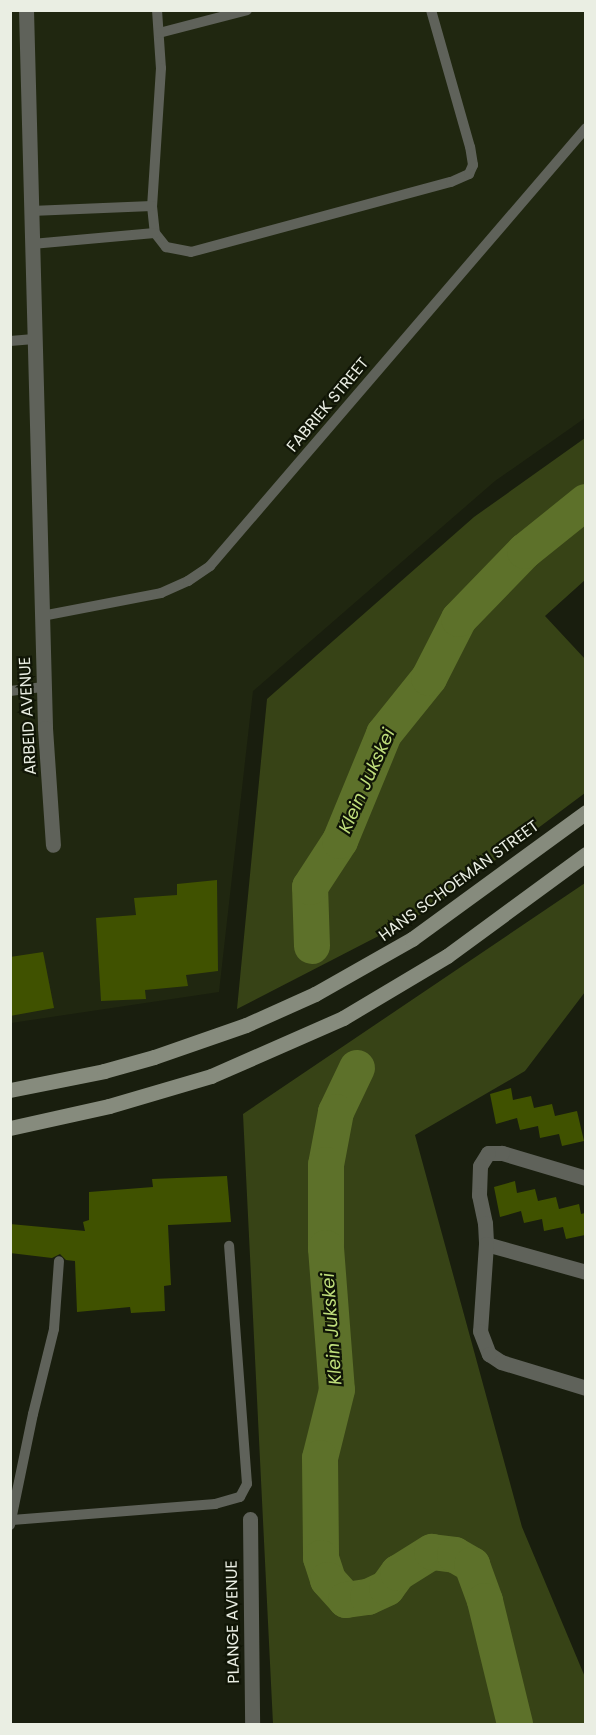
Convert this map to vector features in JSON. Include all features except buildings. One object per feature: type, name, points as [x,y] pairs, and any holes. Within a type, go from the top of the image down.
[{"type":"main road","name":"HANS SCHOEMAN STREET","points":[[10,1090],[114,1068],[246,1025],[315,994],[412,939],[585,812]]},
{"type":"main road","points":[[10,1128],[150,1095],[211,1076],[262,1055],[375,1000],[481,933],[585,854]]},
{"type":"street","name":"ARBEID AVENUE","points":[[26,10],[44,687],[53,845]]},
{"type":"street","points":[[585,1178],[502,1153],[488,1152],[480,1166],[479,1195],[485,1223],[486,1244],[480,1331],[489,1354],[501,1362],[585,1388]]},
{"type":"street","points":[[486,1244],[585,1272]]},
{"type":"street","name":"PLANGE AVENUE","points":[[250,1519],[252,1725]]},
{"type":"lane","points":[[157,10],[161,68],[152,206],[155,233],[166,247],[191,252],[451,182],[469,174],[473,165],[471,147],[431,10]]},
{"type":"lane","points":[[159,33],[247,10]]},
{"type":"lane","name":"FABRIEK STREET","points":[[42,616],[160,593],[188,581],[210,566],[585,128]]},
{"type":"lane","points":[[31,211],[152,206]]},
{"type":"lane","points":[[32,243],[155,233]]},
{"type":"lane","points":[[10,341],[34,339]]},
{"type":"lane","points":[[10,691],[44,687]]},
{"type":"lane","points":[[59,1262],[54,1329],[33,1414],[11,1523],[214,1504],[240,1497],[247,1484],[229,1246]]},
{"type":"shaded area","points":[[11,11],[585,11],[585,418],[495,481],[253,691],[219,992],[11,1023]]},
{"type":"green space","points":[[585,438],[585,580],[545,616],[585,659],[585,793],[427,911],[237,1009],[267,699],[474,517]]},
{"type":"green space","points":[[585,883],[585,992],[525,1071],[415,1135],[522,1527],[585,1677],[585,1724],[273,1724],[243,1114]]},
{"type":"waterway","name":"Klein Jukskei","points":[[312,946],[310,887],[340,841],[384,734],[429,678],[459,619],[525,551],[586,502]]},
{"type":"waterway","name":"Klein Jukskei","points":[[357,1068],[336,1112],[326,1165],[326,1248],[337,1390],[320,1458],[321,1558],[328,1580],[346,1600],[368,1597],[387,1588],[398,1573],[432,1552],[455,1555],[472,1565],[485,1601],[515,1724]]}]
